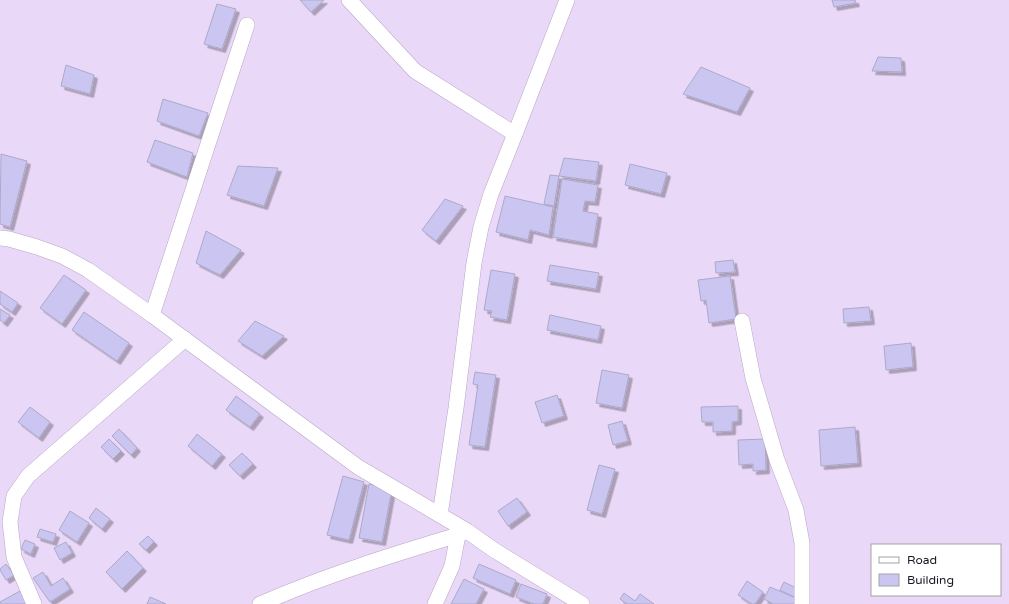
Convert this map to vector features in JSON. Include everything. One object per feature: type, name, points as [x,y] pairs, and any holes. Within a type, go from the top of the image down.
[{"type":"street","points":[[349,0],[415,71],[516,134]]},
{"type":"street","points":[[440,515],[456,408],[474,263],[481,227],[490,194],[516,134],[567,0]]},
{"type":"street","points":[[152,315],[247,25]]},
{"type":"street","points":[[0,238],[30,245],[62,256],[88,270],[152,315],[358,467],[440,515],[462,533],[494,550],[582,604]]},
{"type":"street","points":[[742,321],[753,378],[777,460],[796,510],[802,543],[802,604]]},
{"type":"street","points":[[34,604],[14,557],[10,522],[14,496],[28,476],[185,340]]},
{"type":"street","points":[[260,604],[323,578],[462,533]]},
{"type":"street","points":[[435,604],[452,566],[462,533]]},
{"type":"building","points":[[300,0],[324,0],[311,12]]},
{"type":"building","points":[[832,0],[855,0],[856,3],[834,7]]},
{"type":"building","points":[[217,4],[236,9],[222,49],[204,44]]},
{"type":"building","points":[[878,57],[901,58],[902,72],[872,71]]},
{"type":"building","points":[[66,65],[94,75],[90,94],[61,86]]},
{"type":"building","points":[[701,67],[750,88],[737,112],[683,94]]},
{"type":"building","points":[[163,99],[208,113],[199,136],[157,121]]},
{"type":"building","points":[[155,140],[193,153],[187,177],[147,162]]},
{"type":"building","points":[[1,154],[27,161],[10,227],[0,224]]},
{"type":"building","points":[[564,158],[599,162],[596,181],[559,176]]},
{"type":"building","points":[[630,164],[667,173],[661,194],[625,185]]},
{"type":"building","points":[[238,166],[278,168],[264,206],[227,195]]},
{"type":"building","points":[[550,175],[559,176],[554,206],[544,204]]},
{"type":"building","points":[[562,179],[598,185],[595,202],[585,201],[583,211],[598,214],[593,244],[553,237]]},
{"type":"building","points":[[505,196],[553,207],[549,235],[530,230],[528,240],[496,232]]},
{"type":"building","points":[[445,199],[463,206],[436,241],[422,230]]},
{"type":"building","points":[[206,231],[241,250],[220,275],[196,263]]},
{"type":"building","points":[[733,260],[735,272],[716,273],[715,262]]},
{"type":"building","points":[[550,265],[599,273],[596,289],[547,281]]},
{"type":"building","points":[[491,270],[515,274],[507,320],[490,317],[492,311],[484,310]]},
{"type":"building","points":[[64,275],[86,290],[62,324],[40,308]]},
{"type":"building","points":[[730,276],[736,319],[709,323],[706,300],[701,301],[698,280]]},
{"type":"building","points":[[0,291],[18,303],[12,312],[0,304]]},
{"type":"building","points":[[869,307],[871,321],[844,323],[843,309]]},
{"type":"building","points":[[0,309],[10,315],[4,323],[0,320]]},
{"type":"building","points":[[84,312],[129,343],[117,361],[72,330]]},
{"type":"building","points":[[550,315],[601,326],[598,340],[547,330]]},
{"type":"building","points":[[255,321],[284,336],[262,356],[238,341]]},
{"type":"building","points":[[911,343],[913,367],[886,370],[884,346]]},
{"type":"building","points":[[602,370],[629,375],[622,408],[596,403]]},
{"type":"building","points":[[475,372],[496,375],[485,447],[469,445],[478,385],[473,384]]},
{"type":"building","points":[[557,395],[564,416],[542,423],[535,402]]},
{"type":"building","points":[[236,396],[260,414],[250,427],[226,410]]},
{"type":"building","points":[[738,406],[738,421],[732,422],[732,431],[713,432],[713,422],[702,422],[701,407]]},
{"type":"building","points":[[30,407],[50,422],[39,438],[18,422]]},
{"type":"building","points":[[622,421],[628,441],[613,445],[608,425]]},
{"type":"building","points":[[855,427],[858,463],[821,466],[819,430]]},
{"type":"building","points":[[119,429],[137,448],[131,455],[112,436]]},
{"type":"building","points":[[197,434],[222,454],[212,466],[188,446]]},
{"type":"building","points":[[109,439],[121,451],[113,459],[101,447]]},
{"type":"building","points":[[765,439],[766,470],[753,471],[753,464],[739,465],[738,440]]},
{"type":"building","points":[[242,453],[253,464],[240,476],[229,465]]},
{"type":"building","points":[[599,465],[615,469],[602,514],[587,510]]},
{"type":"building","points":[[343,476],[364,482],[349,540],[327,535]]},
{"type":"building","points":[[369,484],[392,489],[382,542],[359,538]]},
{"type":"building","points":[[517,498],[527,512],[508,526],[498,511]]},
{"type":"building","points":[[96,508],[110,519],[102,529],[89,518]]},
{"type":"building","points":[[70,511],[89,523],[77,542],[59,530]]},
{"type":"building","points":[[40,529],[56,534],[53,542],[37,537]]},
{"type":"building","points":[[148,536],[154,542],[146,550],[139,544]]},
{"type":"building","points":[[25,540],[35,544],[31,554],[21,549]]},
{"type":"building","points":[[66,542],[72,553],[60,560],[54,548]]},
{"type":"building","points":[[127,551],[143,568],[122,589],[106,572]]},
{"type":"building","points":[[6,564],[14,575],[6,580],[0,569]]},
{"type":"building","points":[[479,564],[516,580],[510,594],[473,578]]},
{"type":"building","points":[[43,572],[51,586],[63,578],[70,589],[50,602],[33,578]]},
{"type":"building","points":[[464,579],[484,589],[476,604],[451,604]]},
{"type":"building","points":[[747,581],[763,592],[755,604],[752,604],[738,595]]},
{"type":"building","points":[[784,582],[800,590],[796,598],[780,590]]},
{"type":"building","points":[[521,584],[547,594],[543,604],[534,604],[516,597]]},
{"type":"building","points":[[770,587],[796,598],[798,604],[771,604],[772,603],[764,599]]},
{"type":"building","points":[[20,591],[28,604],[1,604],[0,602]]},
{"type":"building","points":[[624,593],[635,601],[640,594],[654,604],[627,604],[620,599]]},
{"type":"building","points":[[150,597],[166,604],[147,604]]}]
